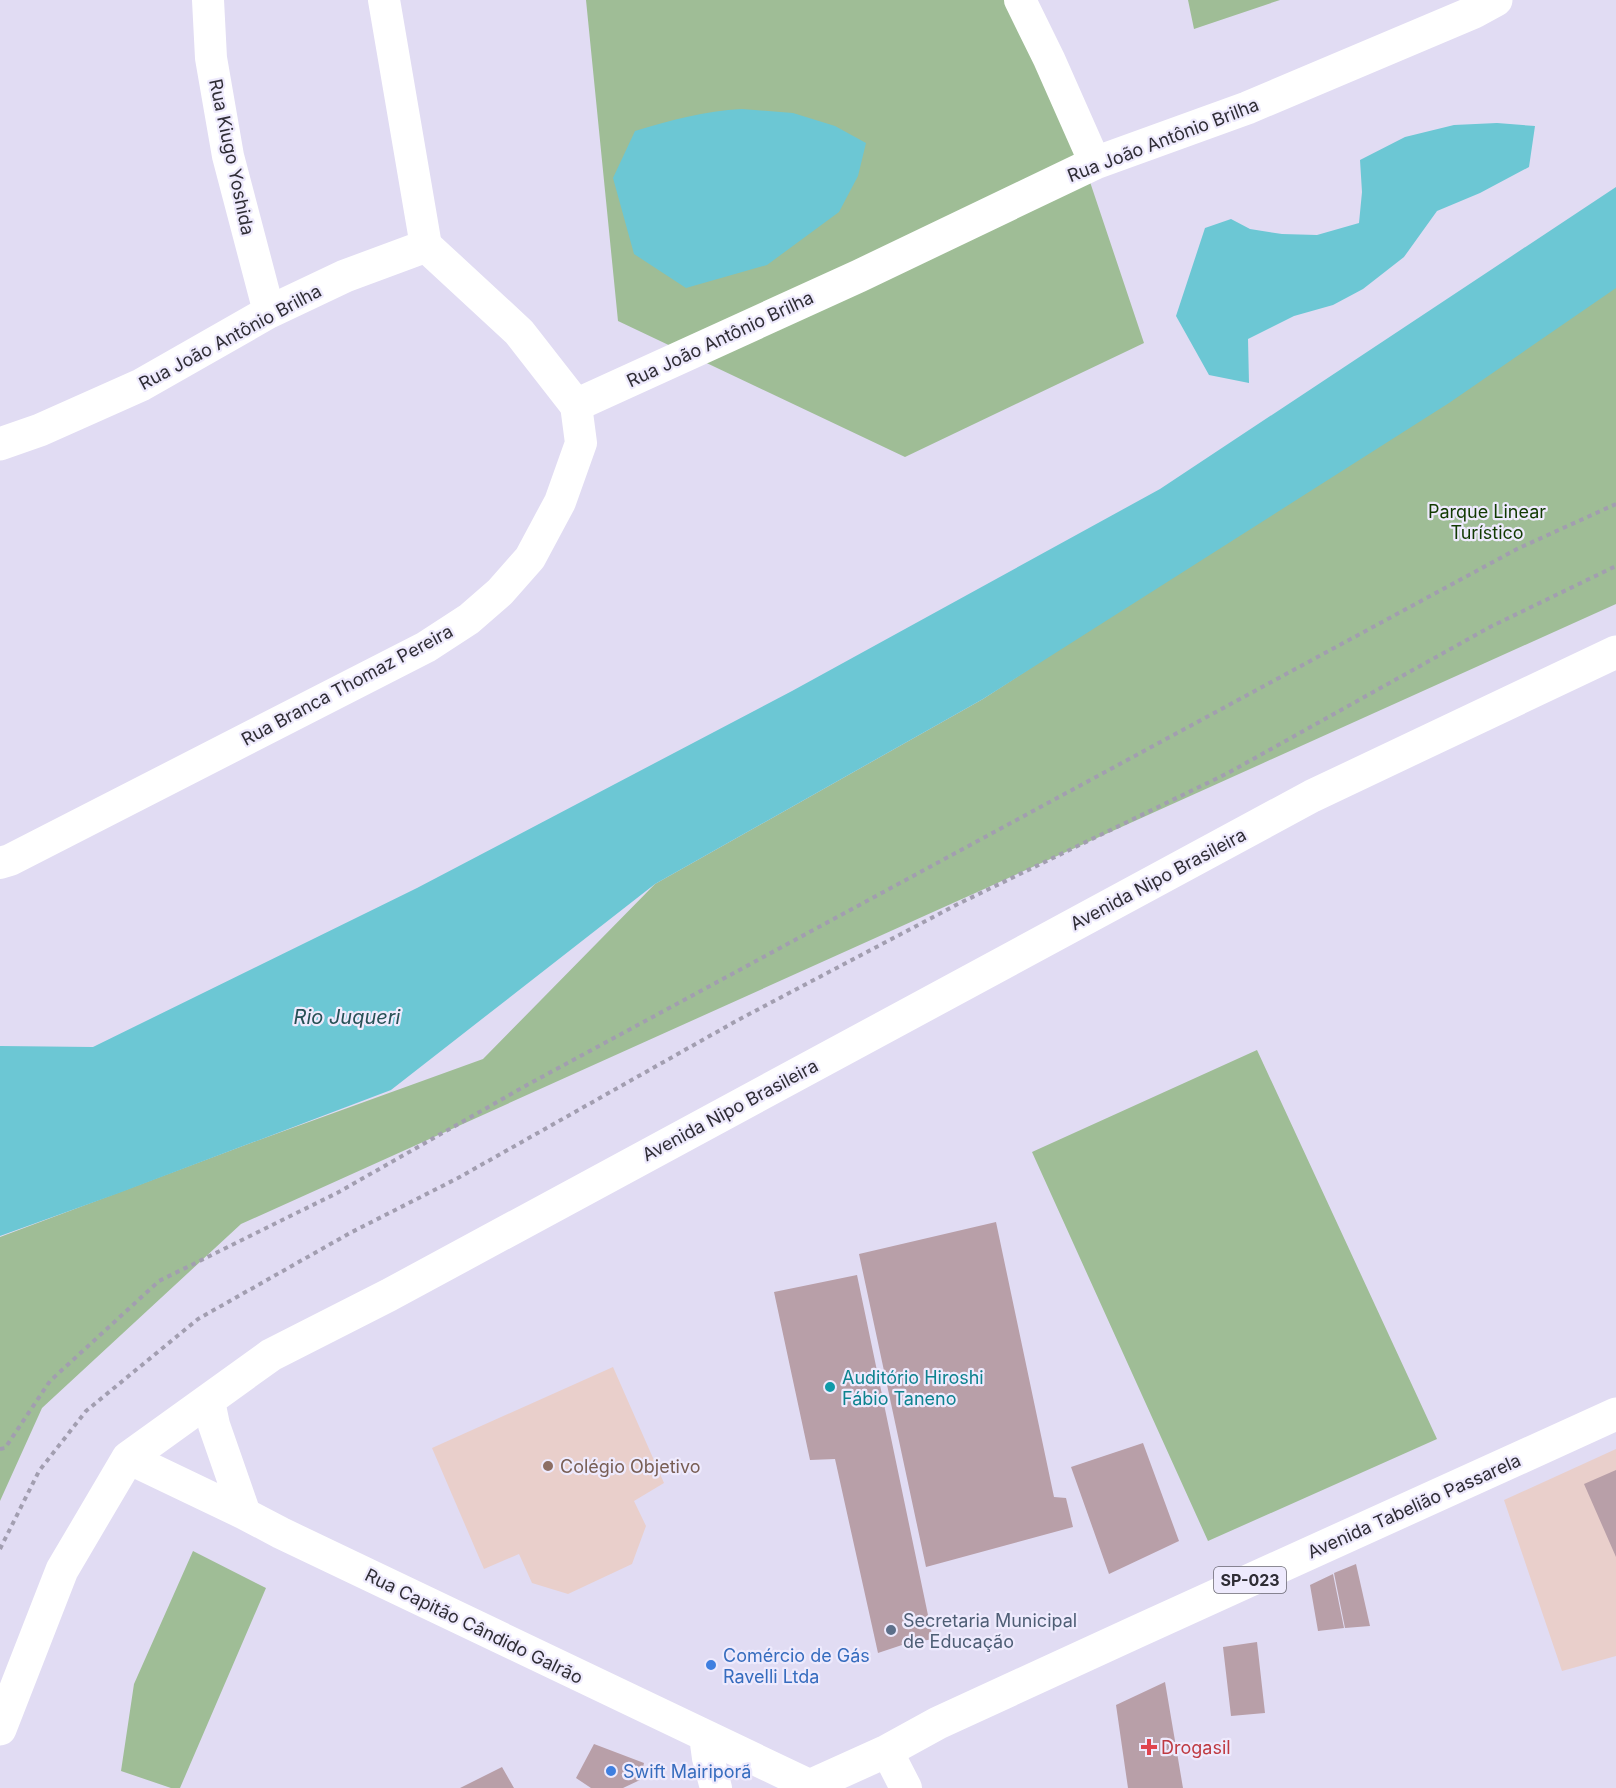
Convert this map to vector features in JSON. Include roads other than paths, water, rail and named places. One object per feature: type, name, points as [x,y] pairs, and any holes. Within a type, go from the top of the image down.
[{"type":"street","name":"Rua Kiugo Yoshida","points":[[208,0],[211,58],[228,156],[269,312]]},
{"type":"street","points":[[384,0],[426,246],[519,332],[576,405]]},
{"type":"street","points":[[1020,0],[1095,163]]},
{"type":"street","name":"Rua João Antônio Brilha","points":[[576,405],[859,276],[1095,163],[1247,108],[1474,12],[1496,0]]},
{"type":"street","name":"Rua João Antônio Brilha","points":[[0,444],[40,430],[141,385],[269,312],[345,276],[426,246]]},
{"type":"street","name":"Rua Branca Thomaz Pereira","points":[[0,863],[10,860],[415,652],[470,619],[500,592],[530,558],[560,502],[581,443],[576,405]]},
{"type":"street","name":"Avenida Nipo Brasileira","points":[[0,1729],[63,1570],[128,1458],[271,1355],[389,1295],[1312,796],[1616,652]]},
{"type":"street","points":[[209,1401],[214,1425],[245,1514]]},
{"type":"street","name":"Avenida Tabelião Passarela","points":[[886,1751],[938,1724],[1136,1632],[1616,1414]]},
{"type":"street","name":"Rua Capitão Cândido Galrão","points":[[128,1458],[808,1787]]},
{"type":"street","points":[[705,1736],[716,1788]]},
{"type":"street","points":[[886,1751],[906,1788]]},
{"type":"street","name":"SP-023","points":[[808,1787],[886,1751]]},
{"type":"water","points":[[742,109],[793,113],[835,126],[866,143],[858,176],[839,212],[767,265],[686,288],[634,254],[613,178],[635,131],[688,117]]},
{"type":"water","points":[[1497,123],[1535,126],[1529,167],[1480,193],[1437,211],[1404,257],[1363,289],[1333,305],[1294,316],[1248,339],[1249,383],[1209,375],[1176,316],[1205,228],[1231,219],[1250,229],[1282,234],[1317,235],[1359,223],[1362,192],[1360,160],[1405,137],[1454,125]]},
{"type":"water","name":"Rio Juqueri","points":[[1616,187],[1616,288],[1449,403],[983,699],[655,884],[391,1090],[0,1236],[0,1046],[93,1047],[417,888],[792,691],[1160,489]]},
{"type":"place","name":"Auditório Hiroshi Fábio Taneno","points":[[830,1387]]},
{"type":"place","name":"Colégio Objetivo","points":[[548,1466]]},
{"type":"place","name":"Secretaria Municipal de Educação","points":[[891,1630]]},
{"type":"place","name":"Comércio de Gás Ravelli Ltda","points":[[711,1665]]},
{"type":"place","name":"Drogasil","points":[[1149,1747]]},
{"type":"place","name":"Swift Mairiporã","points":[[611,1771]]},
{"type":"park label","name":"Parque Linear Turístico","points":[[1487,521]]}]
